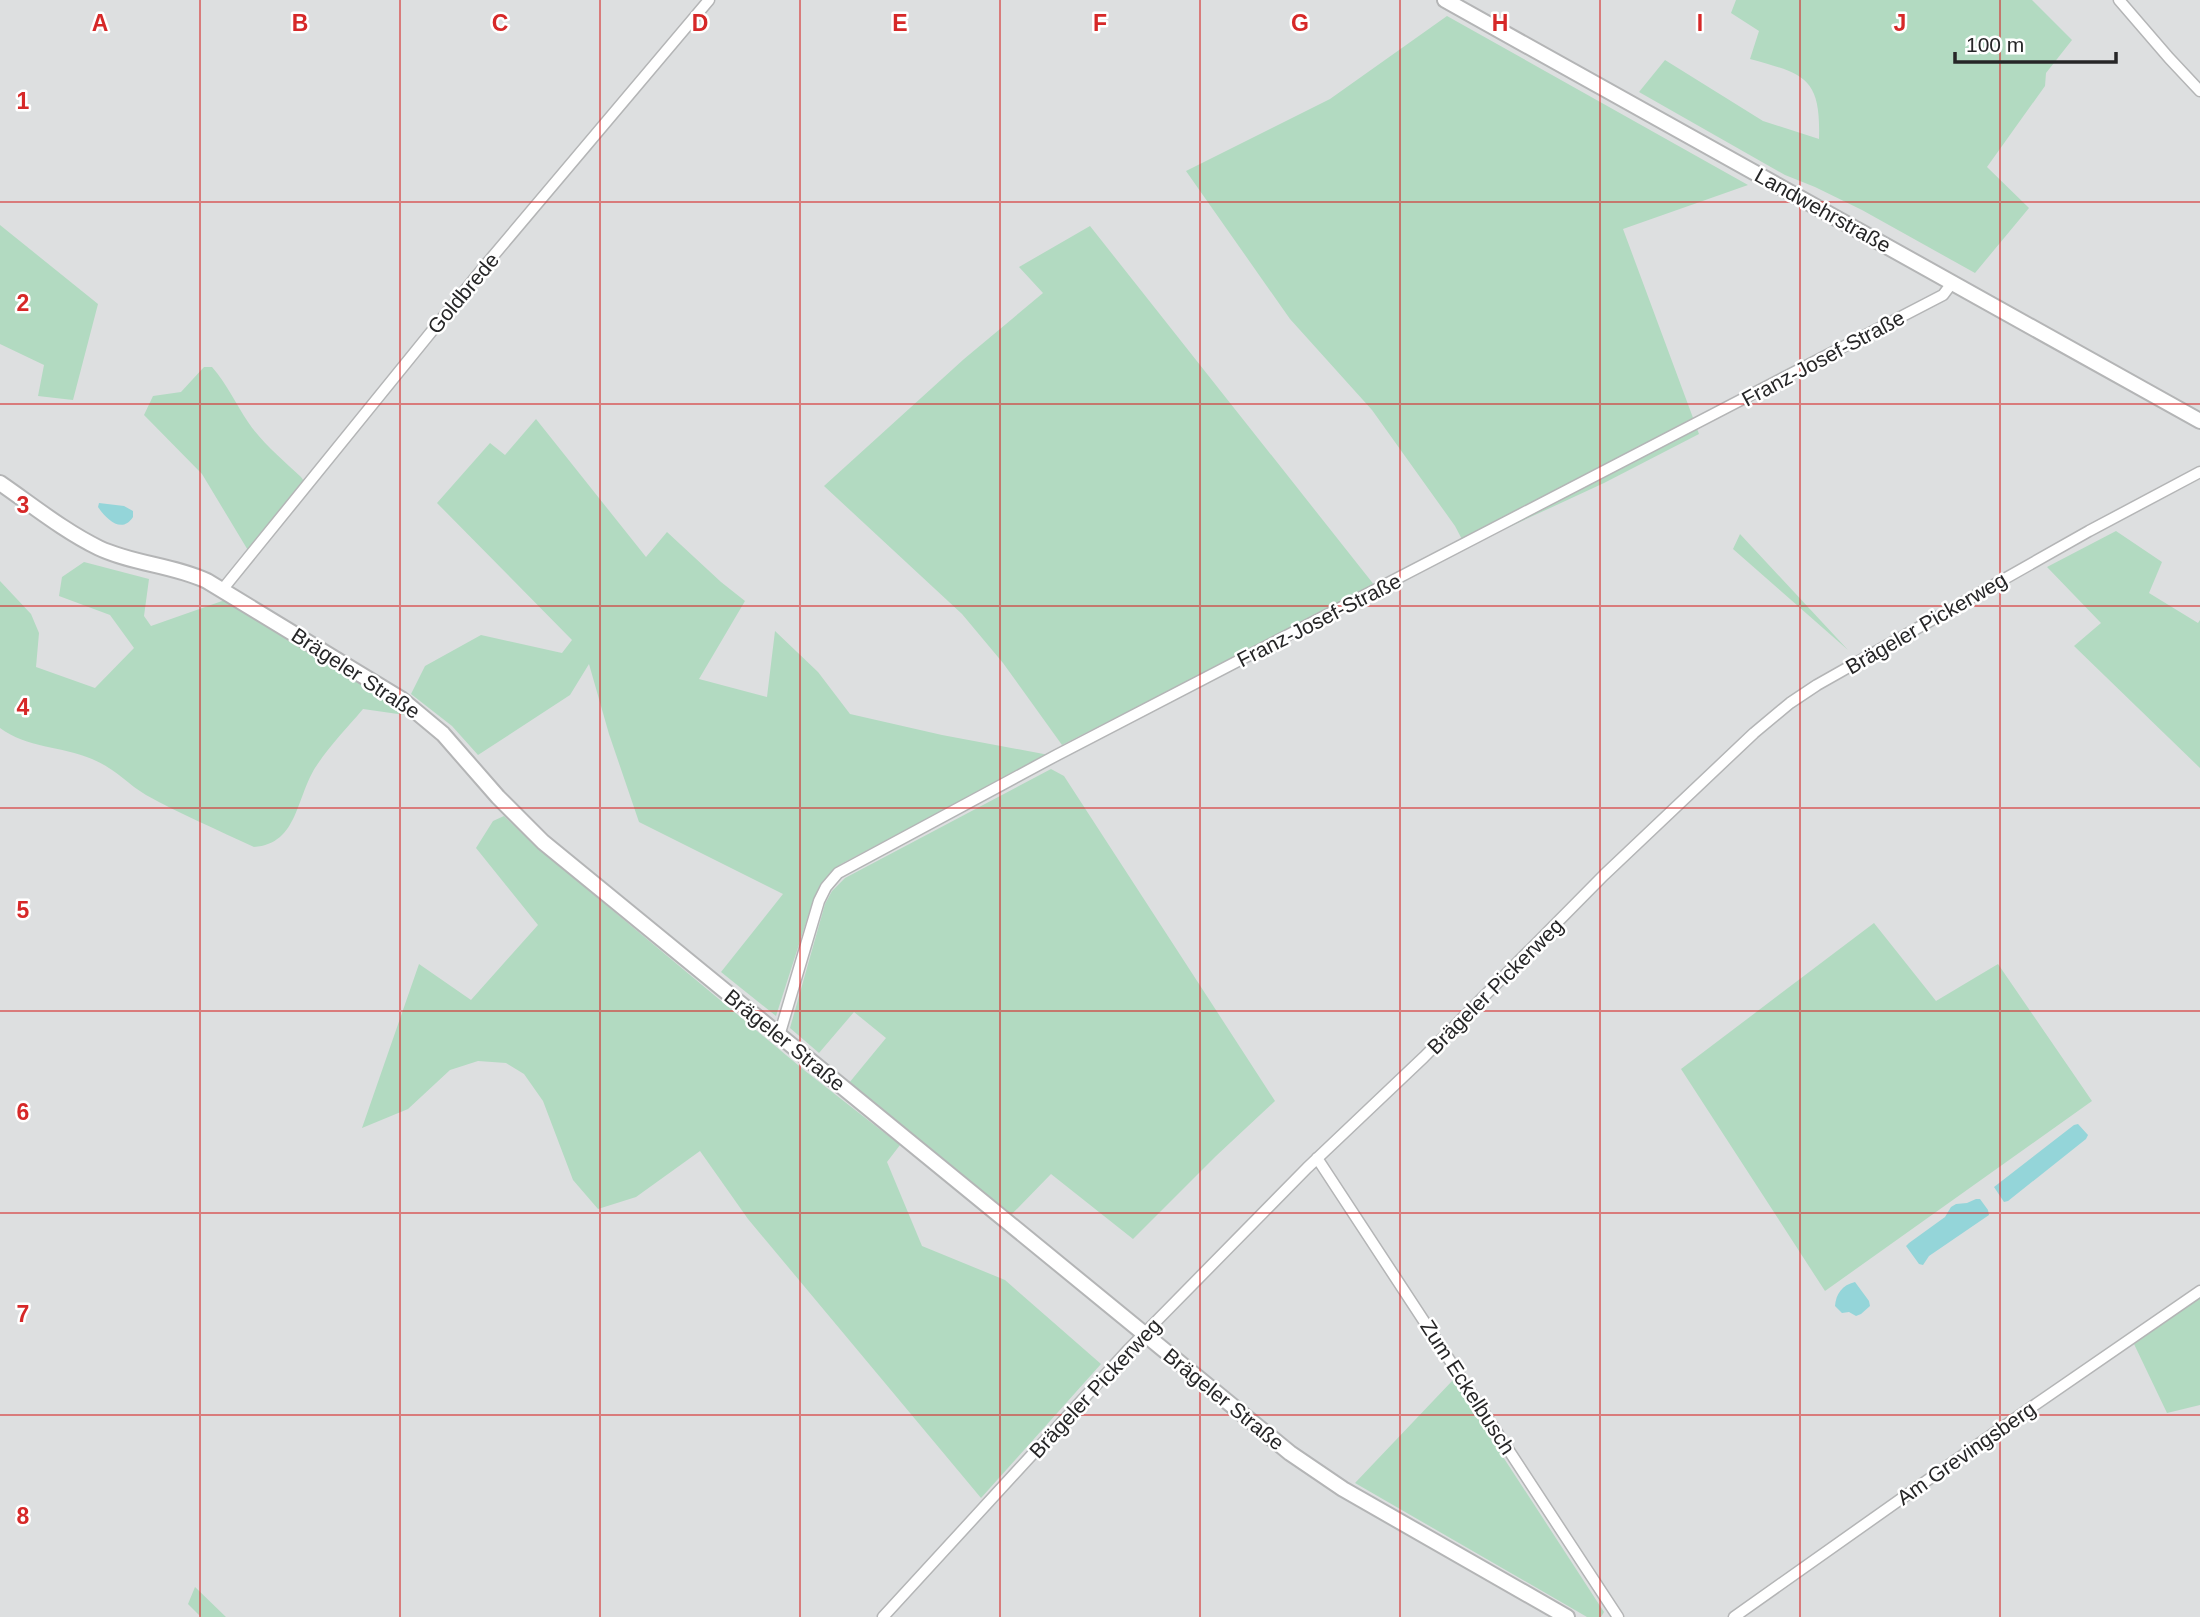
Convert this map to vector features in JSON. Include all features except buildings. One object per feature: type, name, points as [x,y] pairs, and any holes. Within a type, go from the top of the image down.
[{"type":"street","name":"Goldbrede","points":[[222,590],[483,268],[709,0]]},
{"type":"street","name":"Landwehrstraße","points":[[1445,0],[2200,421]]},
{"type":"street","points":[[2119,0],[2200,90]]},
{"type":"street","name":"Franz-Josef-Straße","points":[[779,1036],[819,901],[838,873],[1057,755],[1944,295],[1952,283]]},
{"type":"street","name":"Brägeler Pickerweg","points":[[883,1617],[1144,1334],[1317,1158],[1424,1057],[1604,875],[1754,733],[1790,703],[1968,599],[2200,472]]},
{"type":"street","name":"Brägeler Straße","points":[[0,483],[76,535],[100,548],[146,564],[190,574],[222,590],[389,691],[443,734],[498,797],[543,842],[1290,1453],[1317,1473],[1566,1617]]},
{"type":"street","name":"Zum Eckelbusch","points":[[1317,1158],[1618,1617]]},
{"type":"street","name":"Am Grevingsberg","points":[[1734,1617],[2200,1291]]},
{"type":"green space","points":[[1736,0],[2032,0],[2072,40],[2046,73],[2045,86],[1987,167],[2029,208],[1975,273],[1862,210],[1785,175],[1639,92],[1665,60],[1763,121],[1819,139],[1817,102],[1812,90],[1806,81],[1784,69],[1750,59],[1759,31],[1731,13]]},
{"type":"green space","points":[[1447,16],[1748,185],[1623,229],[1699,434],[1604,483],[1466,547],[1455,526],[1372,410],[1290,319],[1186,171],[1330,99]]},
{"type":"green space","points":[[0,225],[98,304],[73,400],[38,396],[44,365],[0,344]]},
{"type":"green space","points":[[1090,226],[1375,586],[1062,745],[1003,663],[962,614],[824,486],[964,359],[1043,293],[1019,267]]},
{"type":"green space","points":[[204,367],[212,367],[254,430],[304,481],[249,552],[202,474],[144,415],[153,396],[181,392]]},
{"type":"green space","points":[[536,419],[646,557],[667,532],[745,601],[699,679],[767,697],[775,631],[818,672],[850,714],[1049,755],[841,864],[823,884],[811,907],[776,1016],[721,972],[783,894],[639,822],[589,664],[570,695],[478,755],[452,726],[411,694],[425,666],[481,635],[562,653],[572,640],[437,503],[490,443],[505,455]]},
{"type":"green space","points":[[2116,531],[2162,562],[2149,593],[2198,623],[2200,620],[2200,768],[2074,646],[2101,623],[2047,567]]},
{"type":"green space","points":[[1740,534],[1848,650],[1733,549]]},
{"type":"green space","points":[[84,562],[149,579],[144,616],[151,626],[225,600],[381,696],[405,715],[363,709],[317,765],[288,828],[269,844],[254,847],[146,795],[108,767],[92,759],[10,735],[0,728],[0,581],[31,614],[39,633],[36,667],[95,688],[134,648],[110,615],[59,596],[62,577]]},
{"type":"green space","points":[[1051,769],[1064,776],[1275,1101],[1133,1239],[1051,1174],[1011,1215],[849,1083],[886,1038],[854,1012],[819,1053],[790,1028],[825,904],[832,891],[845,878]]},
{"type":"green space","points":[[504,816],[533,844],[804,1070],[900,1145],[887,1162],[922,1246],[1005,1280],[1101,1364],[981,1498],[748,1219],[700,1151],[636,1197],[598,1209],[573,1180],[543,1101],[524,1074],[506,1063],[478,1061],[450,1070],[408,1109],[362,1128],[419,964],[471,1000],[538,925],[476,848],[493,821]]},
{"type":"green space","points":[[1874,923],[1936,1001],[1998,964],[2092,1101],[1825,1291],[1681,1069]]},
{"type":"green space","points":[[2200,1298],[2200,1405],[2167,1413],[2134,1344]]},
{"type":"green space","points":[[1453,1380],[1604,1612],[1601,1617],[1587,1617],[1355,1483]]},
{"type":"green space","points":[[195,1587],[226,1617],[201,1617],[188,1604]]},
{"type":"water","points":[[99,503],[124,506],[133,511],[133,517],[129,522],[119,525],[102,512],[98,507]]},
{"type":"water","points":[[2078,1124],[2088,1135],[2086,1139],[2004,1202],[1994,1187]]},
{"type":"water","points":[[1980,1199],[1989,1215],[1929,1256],[1923,1265],[1919,1264],[1906,1246],[1945,1217],[1951,1207]]},
{"type":"water","points":[[1855,1282],[1870,1306],[1856,1316],[1849,1312],[1842,1313],[1835,1306],[1840,1291]]}]
